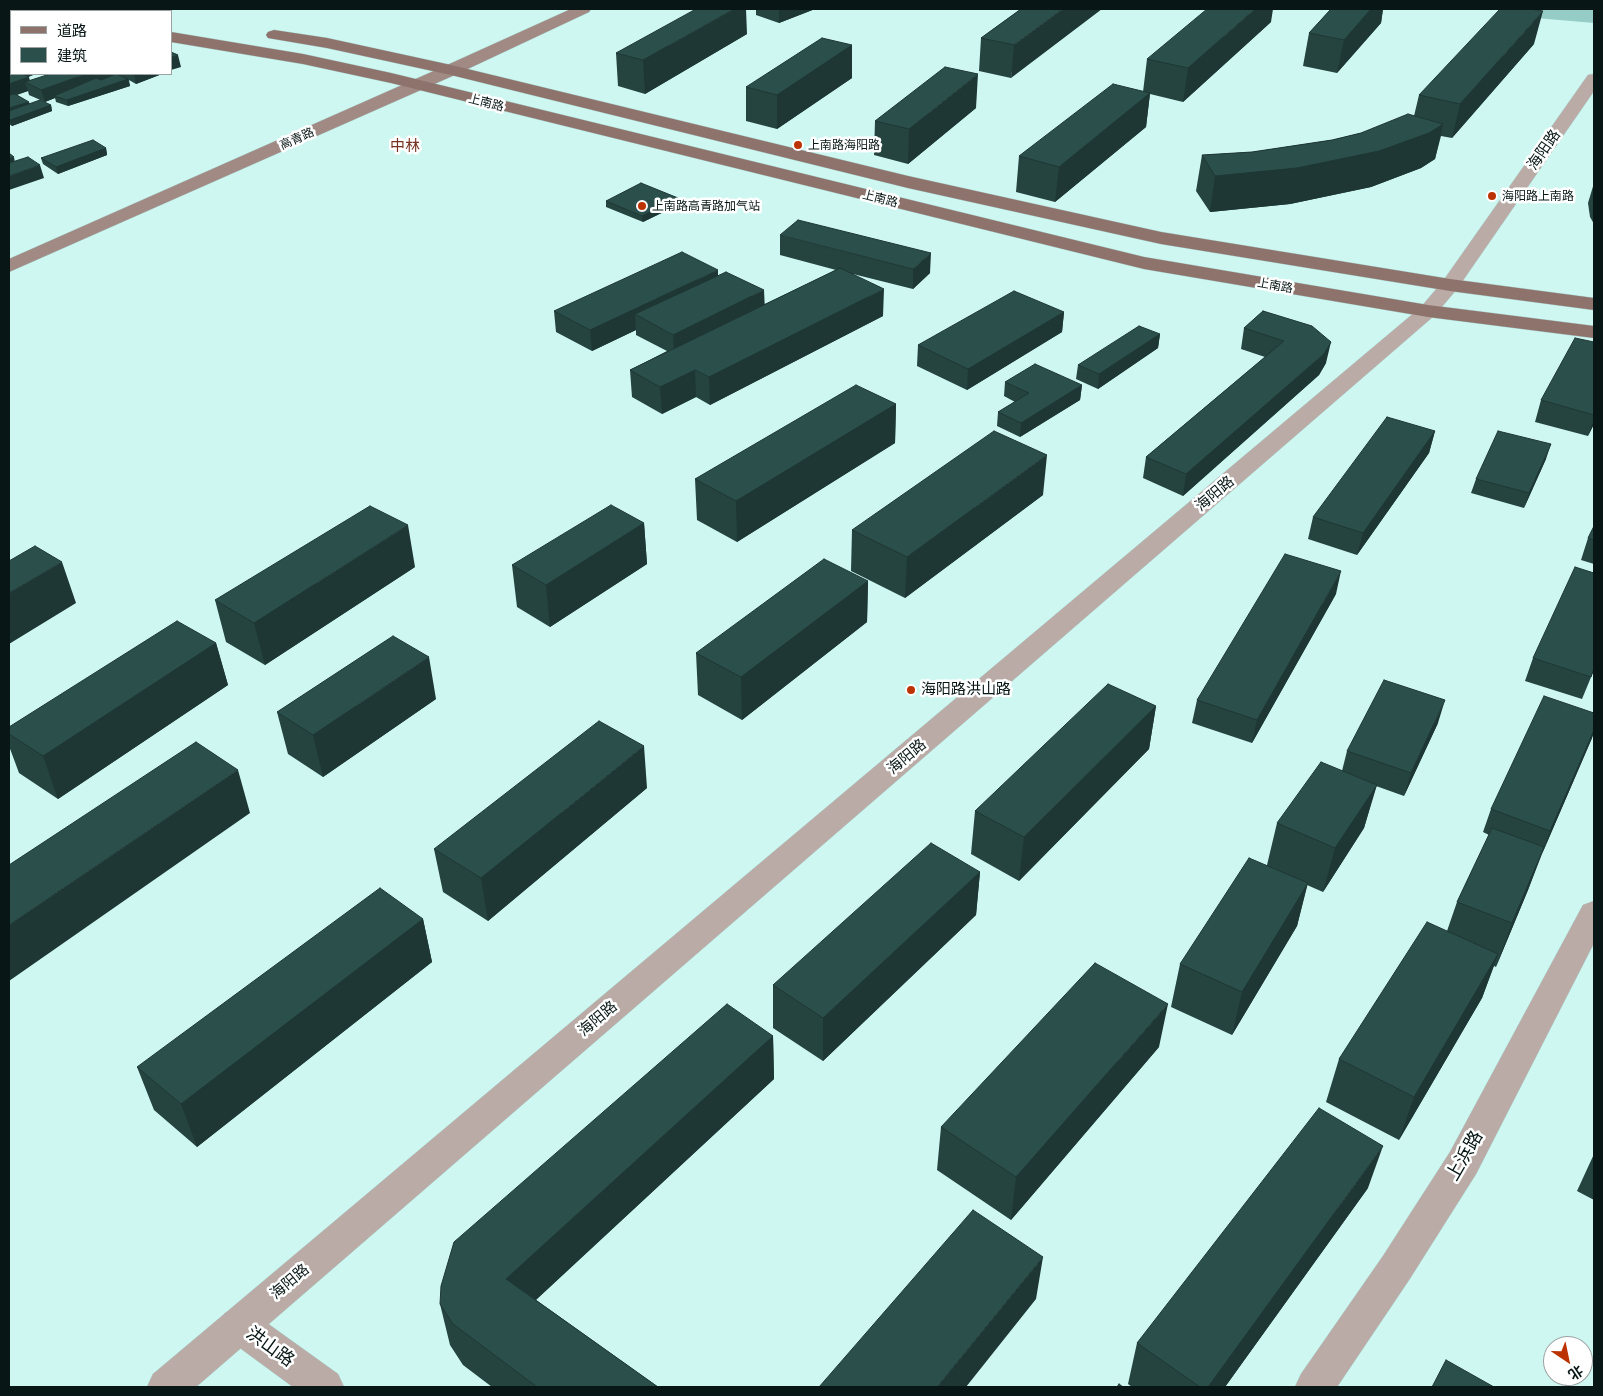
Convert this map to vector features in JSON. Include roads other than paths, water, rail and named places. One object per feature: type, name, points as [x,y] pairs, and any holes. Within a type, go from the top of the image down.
[{"type":"main road","points":[[44,9],[62,10]]},
{"type":"main road","name":"高青路","points":[[9,249],[391,78],[551,9]]},
{"type":"main road","name":"高青路","points":[[9,266],[416,86],[583,9]]},
{"type":"main road","name":"上南路","points":[[254,32],[327,43],[451,70],[908,182],[1161,238],[1450,285],[1594,304]]},
{"type":"main road","name":"上南路","points":[[172,37],[303,58],[391,78],[416,86],[1144,264],[1428,311],[1594,332]]},
{"type":"street","name":"海阳路","points":[[167,1387],[1428,311],[1450,285],[1594,79]]},
{"type":"street","name":"上浜路","points":[[1315,1387],[1396,1268],[1463,1163],[1594,913]]},
{"type":"street","name":"洪山路","points":[[239,1324],[324,1387]]},
{"type":"waterway","points":[[1536,9],[1594,14]]},
{"type":"place","name":"上南路海阳路","points":[[798,145]]},
{"type":"place","name":"海阳路上南路","points":[[1492,196]]},
{"type":"place","name":"上南路高青路加气站","points":[[642,206]]},
{"type":"place","name":"海阳路洪山路","points":[[911,690]]},
{"type":"district","name":"中林","points":[[405,147]]}]
